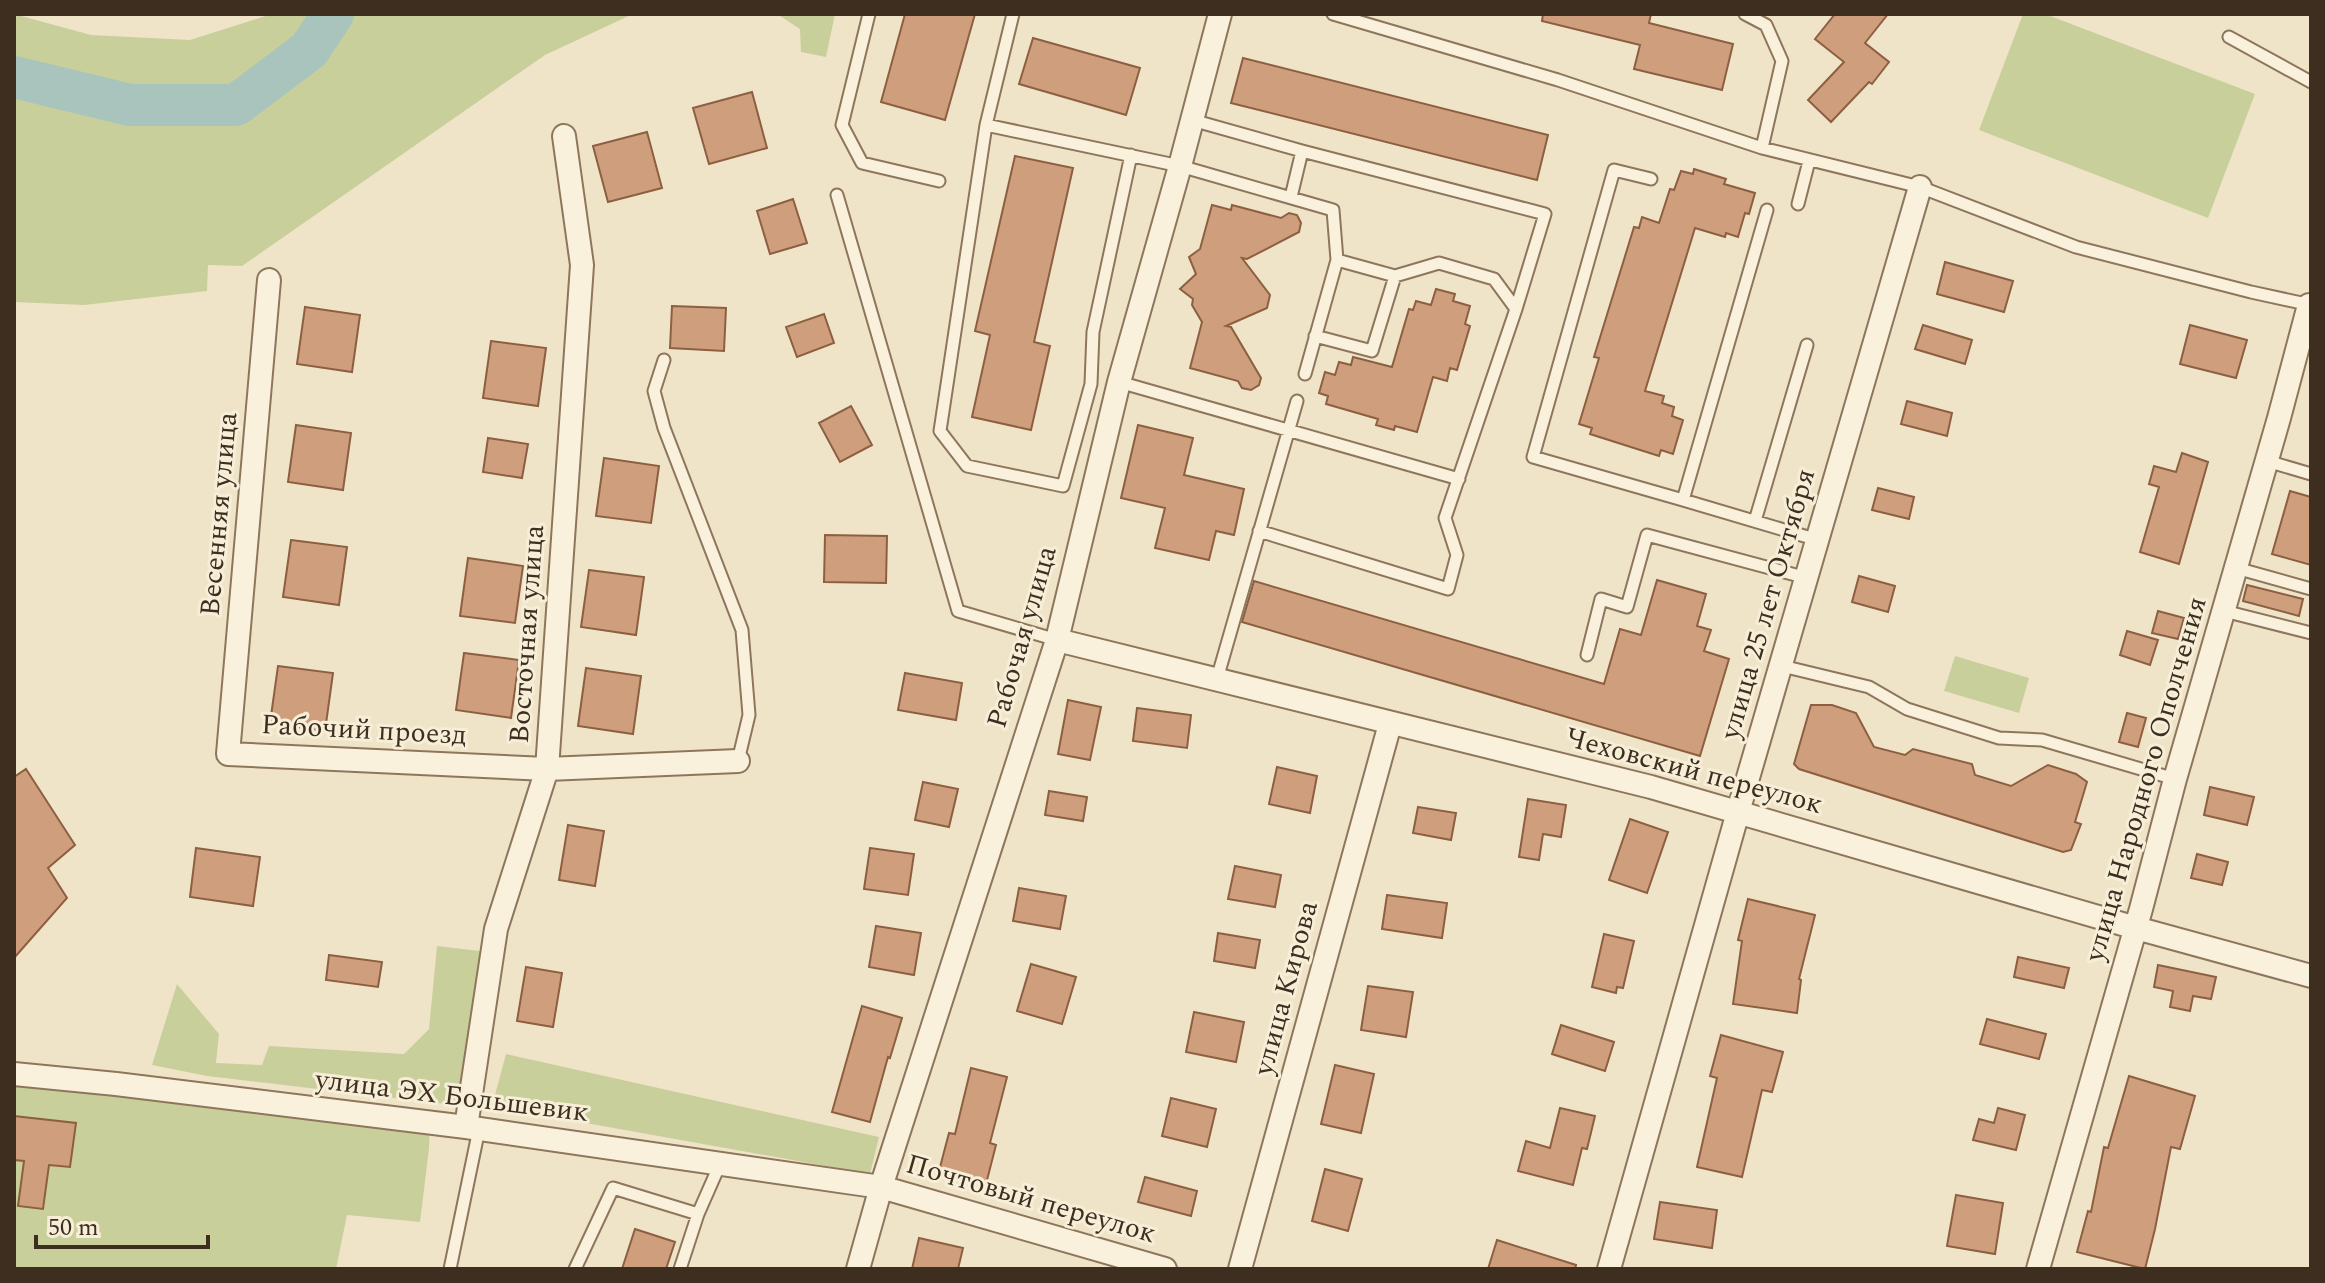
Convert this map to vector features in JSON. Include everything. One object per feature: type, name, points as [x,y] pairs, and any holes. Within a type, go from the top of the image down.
[{"type":"street","name":"Рабочая улица","points":[[858,1269],[881,1187],[1057,640],[1119,382],[1220,14]]},
{"type":"street","name":"Восточная улица","points":[[473,1128],[496,929],[547,769],[582,265],[564,136]]},
{"type":"street","name":"улица 25 лет Октября","points":[[1609,1269],[1920,187]]},
{"type":"street","name":"Весенняя улица","points":[[228,754],[269,280]]},
{"type":"street","name":"улица Народного Ополчения","points":[[2038,1269],[2310,304]]},
{"type":"street","name":"Чеховский переулок","points":[[1057,640],[1651,787],[2311,976]]},
{"type":"street","name":"улица Кирова","points":[[1240,1269],[1390,724]]},
{"type":"street","name":"Рабочий проезд","points":[[228,754],[547,769],[738,761]]},
{"type":"street","name":"улица ЭХ Большевик","points":[[14,1074],[473,1128],[881,1187]]},
{"type":"street","name":"Почтовый переулок","points":[[881,1187],[1165,1269]]},
{"type":"lane","points":[[869,14],[842,125],[862,163],[939,181]]},
{"type":"lane","points":[[1013,14],[986,125],[940,431],[967,466],[1063,486],[1091,384],[1093,332],[1131,155]]},
{"type":"lane","points":[[1333,14],[1558,80],[1762,148],[1920,187],[2076,247],[2310,304]]},
{"type":"lane","points":[[1745,14],[1769,19],[1782,61],[1762,148]]},
{"type":"lane","points":[[2229,37],[2311,82]]},
{"type":"lane","points":[[1192,120],[1545,214],[1445,518],[1457,555],[1448,589],[1259,531]]},
{"type":"lane","points":[[986,125],[1180,166],[1333,210],[1337,260],[1305,374]]},
{"type":"lane","points":[[1291,197],[1302,151]]},
{"type":"lane","points":[[1798,204],[1809,161]]},
{"type":"lane","points":[[1651,179],[1614,170],[1533,457],[1818,540]]},
{"type":"lane","points":[[837,195],[958,611],[1057,640]]},
{"type":"lane","points":[[1683,500],[1767,210]]},
{"type":"lane","points":[[1337,260],[1395,276],[1439,263],[1494,279],[1516,309]]},
{"type":"lane","points":[[1315,336],[1372,351],[1395,276]]},
{"type":"lane","points":[[1755,521],[1807,345]]},
{"type":"lane","points":[[664,360],[654,391],[664,428],[742,630],[749,715],[738,761]]},
{"type":"lane","points":[[1119,382],[1459,479]]},
{"type":"lane","points":[[1217,679],[1297,401]]},
{"type":"lane","points":[[2267,461],[2311,474]]},
{"type":"lane","points":[[1587,655],[1601,599],[1627,607],[1647,535],[1807,578]]},
{"type":"lane","points":[[2236,568],[2311,589]]},
{"type":"lane","points":[[2224,611],[2311,633]]},
{"type":"lane","points":[[1782,666],[1869,687],[1907,709],[1999,738],[2042,740],[2175,779]]},
{"type":"lane","name":"Восточная улица","points":[[450,1269],[473,1128]]},
{"type":"lane","points":[[680,1269],[698,1214],[720,1164]]},
{"type":"lane","points":[[575,1269],[613,1188],[698,1214]]},
{"type":"green space","points":[[14,14],[91,35],[190,40],[272,14],[633,14],[545,55],[242,266],[208,265],[207,291],[84,305],[14,302]]},
{"type":"green space","points":[[777,14],[835,14],[826,57],[801,52],[800,29]]},
{"type":"green space","points":[[2023,14],[2045,14],[2255,94],[2208,218],[1979,130]]},
{"type":"green space","points":[[1955,656],[2029,678],[2019,713],[1944,691]]},
{"type":"green space","points":[[437,946],[480,951],[463,1106],[207,1076],[152,1065],[177,984],[219,1034],[216,1063],[262,1065],[269,1046],[404,1054],[429,1029]]},
{"type":"green space","points":[[506,1054],[879,1137],[870,1174],[492,1106]]},
{"type":"green space","points":[[14,1074],[430,1122],[420,1222],[347,1215],[336,1269],[14,1269]]},
{"type":"building","points":[[905,14],[975,14],[945,120],[881,102]]},
{"type":"building","points":[[1543,14],[1651,14],[1649,23],[1733,44],[1722,90],[1634,69],[1640,45],[1542,21]]},
{"type":"building","points":[[1835,14],[1888,14],[1865,43],[1889,62],[1872,84],[1869,82],[1831,122],[1808,100],[1844,62],[1815,39]]},
{"type":"building","points":[[1033,38],[1140,68],[1126,115],[1019,84]]},
{"type":"building","points":[[1243,58],[1548,135],[1537,180],[1231,103]]},
{"type":"building","points":[[752,92],[767,148],[709,164],[693,108]]},
{"type":"building","points":[[647,132],[662,188],[608,202],[593,146]]},
{"type":"building","points":[[1015,156],[1073,168],[1034,342],[1050,346],[1031,430],[972,417],[990,335],[975,331]]},
{"type":"building","points":[[1694,169],[1726,179],[1724,184],[1755,193],[1738,237],[1726,233],[1725,237],[1695,228],[1645,391],[1664,396],[1662,403],[1674,407],[1672,416],[1683,420],[1673,454],[1661,450],[1659,456],[1590,434],[1592,428],[1579,424],[1599,358],[1594,357],[1634,227],[1639,228],[1642,217],[1659,223],[1670,189],[1674,190],[1681,171],[1693,174]]},
{"type":"building","points":[[793,199],[807,243],[770,254],[757,211]]},
{"type":"building","points":[[1212,205],[1231,210],[1232,205],[1281,218],[1289,213],[1297,215],[1301,223],[1299,232],[1247,259],[1242,258],[1270,295],[1267,308],[1226,326],[1231,327],[1261,378],[1259,385],[1251,390],[1242,388],[1238,381],[1190,368],[1202,322],[1192,305],[1193,299],[1180,289],[1196,274],[1189,257],[1200,249]]},
{"type":"building","points":[[1945,262],[2013,281],[2004,312],[1937,294]]},
{"type":"building","points":[[1436,289],[1455,294],[1453,301],[1470,306],[1465,324],[1470,326],[1457,370],[1450,368],[1447,381],[1433,377],[1417,432],[1376,425],[1378,419],[1326,404],[1328,396],[1319,393],[1325,372],[1335,375],[1339,362],[1351,365],[1353,357],[1392,367],[1409,309],[1413,310],[1416,301],[1431,305]]},
{"type":"building","points":[[672,306],[726,308],[724,351],[670,348]]},
{"type":"building","points":[[305,307],[360,315],[352,372],[297,364]]},
{"type":"building","points":[[824,314],[834,343],[797,357],[786,327]]},
{"type":"building","points":[[1923,325],[1972,340],[1965,364],[1915,349]]},
{"type":"building","points":[[2190,325],[2247,340],[2236,378],[2180,364]]},
{"type":"building","points":[[491,341],[546,348],[538,406],[483,398]]},
{"type":"building","points":[[1907,401],[1952,413],[1947,436],[1901,424]]},
{"type":"building","points":[[851,406],[872,445],[840,462],[819,423]]},
{"type":"building","points":[[296,425],[351,433],[343,490],[288,482]]},
{"type":"building","points":[[1138,425],[1193,438],[1184,475],[1244,489],[1234,535],[1216,531],[1209,560],[1155,548],[1165,508],[1121,498]]},
{"type":"building","points":[[488,438],[528,444],[522,478],[483,472]]},
{"type":"building","points":[[2182,453],[2208,462],[2179,564],[2140,552],[2159,487],[2149,484],[2154,466],[2176,472]]},
{"type":"building","points":[[604,458],[659,466],[651,523],[596,516]]},
{"type":"building","points":[[1878,488],[1914,497],[1909,519],[1872,510]]},
{"type":"building","points":[[2290,491],[2311,497],[2311,565],[2272,554]]},
{"type":"building","points":[[825,535],[887,536],[886,583],[824,582]]},
{"type":"building","points":[[291,540],[347,547],[339,605],[283,597]]},
{"type":"building","points":[[468,558],[523,566],[515,623],[460,616]]},
{"type":"building","points":[[589,570],[644,577],[636,635],[581,627]]},
{"type":"building","points":[[1859,576],[1895,586],[1888,612],[1852,602]]},
{"type":"building","points":[[1657,580],[1706,594],[1697,626],[1711,630],[1704,651],[1729,659],[1700,756],[1242,622],[1254,581],[1604,684],[1620,629],[1641,635]]},
{"type":"building","points":[[2247,585],[2303,599],[2299,616],[2243,601]]},
{"type":"building","points":[[2158,611],[2184,618],[2178,639],[2152,633]]},
{"type":"building","points":[[2127,631],[2158,640],[2150,665],[2120,655]]},
{"type":"building","points":[[464,653],[519,660],[511,718],[456,710]]},
{"type":"building","points":[[278,666],[333,673],[325,731],[270,723]]},
{"type":"building","points":[[586,668],[641,676],[633,734],[578,726]]},
{"type":"building","points":[[905,673],[962,683],[956,720],[898,710]]},
{"type":"building","points":[[1068,700],[1101,707],[1090,760],[1058,754]]},
{"type":"building","points":[[1811,705],[1832,705],[1856,713],[1874,747],[1905,755],[1913,749],[1972,764],[1975,775],[2011,786],[2048,765],[2076,774],[2087,782],[2075,822],[2081,824],[2071,850],[2063,852],[1799,769],[1794,764]]},
{"type":"building","points":[[1137,708],[1191,715],[1187,748],[1133,741]]},
{"type":"building","points":[[2127,713],[2146,718],[2138,747],[2119,742]]},
{"type":"building","points":[[1277,767],[1317,776],[1310,813],[1269,804]]},
{"type":"building","points":[[26,769],[75,845],[48,868],[67,898],[14,958],[14,777]]},
{"type":"building","points":[[923,782],[958,789],[949,827],[915,820]]},
{"type":"building","points":[[2210,787],[2254,797],[2247,825],[2204,815]]},
{"type":"building","points":[[1049,791],[1087,797],[1083,821],[1045,815]]},
{"type":"building","points":[[1528,799],[1566,805],[1561,837],[1543,834],[1539,860],[1519,857]]},
{"type":"building","points":[[1418,807],[1456,813],[1451,840],[1413,833]]},
{"type":"building","points":[[1630,819],[1668,832],[1647,893],[1609,880]]},
{"type":"building","points":[[568,825],[604,831],[595,886],[559,880]]},
{"type":"building","points":[[196,848],[260,857],[253,906],[190,897]]},
{"type":"building","points":[[870,848],[914,854],[908,895],[864,889]]},
{"type":"building","points":[[2197,854],[2228,862],[2222,885],[2191,878]]},
{"type":"building","points":[[1235,866],[1281,875],[1275,907],[1228,899]]},
{"type":"building","points":[[1019,888],[1066,896],[1060,929],[1013,921]]},
{"type":"building","points":[[1387,895],[1447,903],[1442,938],[1382,929]]},
{"type":"building","points":[[1748,899],[1815,915],[1799,979],[1797,1013],[1733,1004],[1742,941],[1738,940]]},
{"type":"building","points":[[876,926],[921,933],[914,975],[869,967]]},
{"type":"building","points":[[1218,933],[1260,940],[1255,968],[1214,961]]},
{"type":"building","points":[[1604,934],[1634,941],[1623,988],[1617,987],[1616,993],[1592,987]]},
{"type":"building","points":[[329,955],[382,962],[378,987],[326,980]]},
{"type":"building","points":[[2018,957],[2069,968],[2064,988],[2014,977]]},
{"type":"building","points":[[1031,964],[1076,977],[1062,1024],[1017,1011]]},
{"type":"building","points":[[2158,965],[2216,977],[2211,999],[2193,996],[2190,1011],[2170,1007],[2173,991],[2154,987]]},
{"type":"building","points":[[526,967],[562,973],[553,1027],[517,1021]]},
{"type":"building","points":[[1368,986],[1413,992],[1406,1037],[1361,1030]]},
{"type":"building","points":[[862,1006],[902,1018],[870,1122],[832,1112]]},
{"type":"building","points":[[1194,1012],[1244,1022],[1236,1062],[1186,1052]]},
{"type":"building","points":[[1987,1019],[2046,1034],[2039,1059],[1980,1044]]},
{"type":"building","points":[[1561,1025],[1614,1042],[1605,1071],[1552,1054]]},
{"type":"building","points":[[1721,1035],[1783,1052],[1772,1092],[1762,1090],[1742,1177],[1697,1167],[1717,1078],[1710,1076]]},
{"type":"building","points":[[1335,1065],[1374,1074],[1361,1133],[1321,1124]]},
{"type":"building","points":[[971,1068],[1007,1077],[990,1143],[996,1145],[986,1184],[939,1171],[949,1133],[955,1134]]},
{"type":"building","points":[[2129,1076],[2195,1096],[2180,1149],[2171,1147],[2145,1269],[2077,1252],[2088,1211],[2091,1212],[2104,1147],[2108,1148]]},
{"type":"building","points":[[1171,1098],[1216,1109],[1207,1147],[1162,1136]]},
{"type":"building","points":[[1560,1108],[1595,1116],[1587,1149],[1582,1148],[1573,1185],[1518,1171],[1526,1141],[1550,1148]]},
{"type":"building","points":[[1998,1108],[2025,1115],[2016,1150],[1973,1140],[1979,1119],[1994,1123]]},
{"type":"building","points":[[14,1116],[76,1123],[70,1167],[49,1165],[43,1209],[18,1206],[24,1161],[14,1160]]},
{"type":"building","points":[[1325,1169],[1362,1179],[1348,1231],[1312,1221]]},
{"type":"building","points":[[1145,1177],[1197,1191],[1191,1216],[1138,1202]]},
{"type":"building","points":[[1956,1195],[2003,1203],[1995,1254],[1947,1246]]},
{"type":"building","points":[[1660,1202],[1717,1210],[1712,1248],[1654,1239]]},
{"type":"building","points":[[635,1229],[675,1242],[666,1269],[622,1269]]},
{"type":"building","points":[[919,1238],[963,1248],[958,1269],[912,1269]]},
{"type":"building","points":[[1497,1240],[1576,1265],[1575,1269],[1488,1269]]},
{"type":"waterway","points":[[14,77],[130,105],[236,105],[309,50],[333,14]]}]
